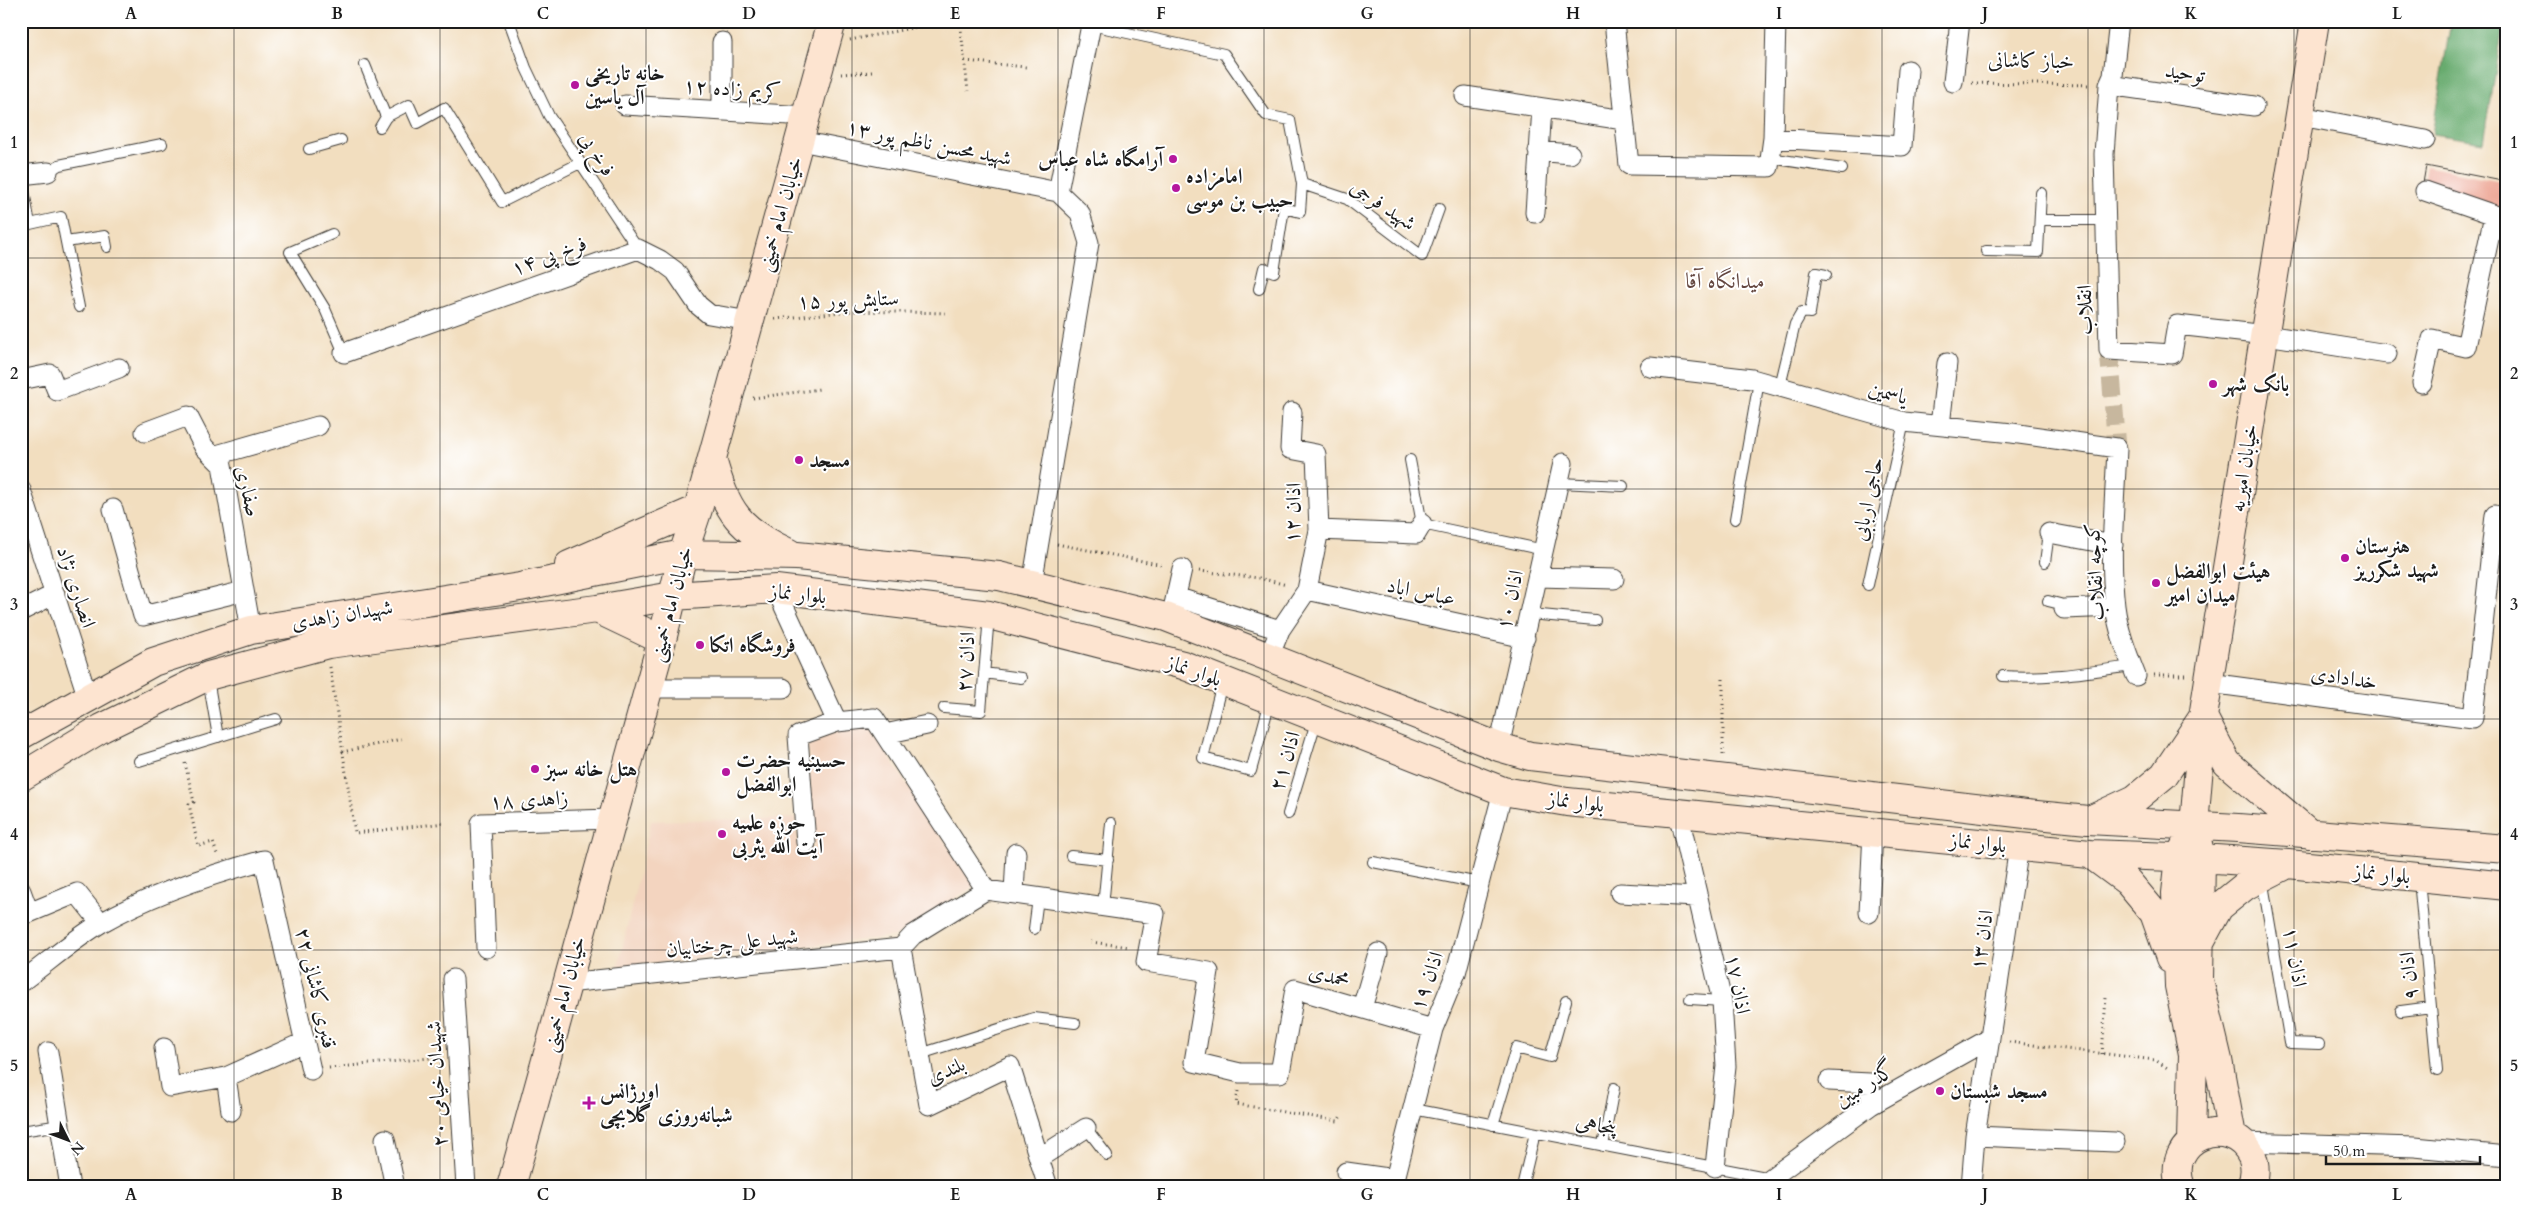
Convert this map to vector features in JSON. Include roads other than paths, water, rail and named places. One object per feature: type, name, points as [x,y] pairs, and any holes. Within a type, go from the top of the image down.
[{"type":"main road","name":"خیابان امیریه","points":[[2190,857],[2203,717],[2302,116],[2315,21]]},
{"type":"main road","name":"خیابان امام خمینی","points":[[511,1187],[662,640],[683,554],[712,459],[828,33]]},
{"type":"main road","points":[[712,459],[727,503],[738,519],[752,534],[797,556]]},
{"type":"main road","points":[[518,618],[526,611],[528,603],[520,587],[698,508]]},
{"type":"main road","name":"بلوار نماز","points":[[683,554],[797,556],[999,576],[1032,584],[1174,608],[1269,657],[1499,747],[1530,756],[2088,820],[2507,849]]},
{"type":"main road","name":"شهیدان زاهدی","points":[[21,736],[154,662],[251,630],[520,587],[683,554]]},
{"type":"main road","points":[[831,597],[838,560]]},
{"type":"main road","name":"بلوار نماز","points":[[673,596],[776,589],[989,615],[1183,665],[1503,791],[1567,802],[2090,854],[2190,857],[2288,864],[2507,886]]},
{"type":"main road","name":"شهیدان زاهدی","points":[[21,777],[102,728],[208,676],[328,644],[597,609],[673,596]]},
{"type":"main road","points":[[597,609],[662,640]]},
{"type":"main road","points":[[2088,820],[2135,799],[2164,775],[2203,717],[2227,763],[2310,834]]},
{"type":"main road","points":[[2090,854],[2128,882],[2154,913],[2179,986],[2192,1054],[2192,1142]]},
{"type":"main road","points":[[2190,857],[2200,944],[2199,980],[2237,1139],[2253,1160],[2255,1171],[2251,1187]]},
{"type":"main road","points":[[2179,986],[2176,893],[2190,857]]},
{"type":"main road","points":[[2200,944],[2219,907],[2245,886],[2288,864]]},
{"type":"main road","points":[[2181,1187],[2178,1164],[2185,1148],[2192,1142],[2211,1133],[2237,1139]]},
{"type":"street","points":[[1614,21],[1629,166],[1769,167],[1773,138],[1776,21]]},
{"type":"street","points":[[1952,82],[1960,21]]},
{"type":"street","name":"انقلاب","points":[[2119,21],[2113,76],[2109,85],[2104,154],[2109,350],[2172,354],[2177,325],[2266,335]]},
{"type":"street","points":[[1032,584],[1089,243],[1080,213],[1058,192],[1091,23]]},
{"type":"street","points":[[722,42],[722,111]]},
{"type":"street","points":[[1773,138],[1902,146],[1908,70]]},
{"type":"street","name":"توحید","points":[[2109,85],[2254,106]]},
{"type":"street","points":[[1465,96],[1624,120]]},
{"type":"street","name":"کریم زاده ۱۲","points":[[625,105],[722,111],[803,129]]},
{"type":"street","points":[[1535,213],[1542,108]]},
{"type":"street","points":[[2302,116],[2425,140]]},
{"type":"street","name":"شهید محسن ناظم پور ۱۳","points":[[803,129],[1058,192]]},
{"type":"street","points":[[1538,151],[1570,154]]},
{"type":"street","points":[[21,175],[48,172]]},
{"type":"street","points":[[2422,384],[2432,339],[2466,347],[2501,217],[2425,191]]},
{"type":"street","points":[[638,248],[675,271],[698,305],[709,314],[749,321]]},
{"type":"street","name":"فرخ پی ۱۴","points":[[344,353],[638,248]]},
{"type":"street","points":[[2266,335],[2387,354]]},
{"type":"street","points":[[1940,426],[1947,363]]},
{"type":"street","name":"یاسمین","points":[[1650,367],[1759,380],[1904,422],[2012,433],[2117,448]]},
{"type":"street","points":[[21,380],[50,374],[57,391],[119,368]]},
{"type":"street","name":"اذان ۱۲","points":[[1269,657],[1280,630],[1307,590],[1319,530],[1316,454],[1290,449],[1292,412]]},
{"type":"street","name":"صفاری","points":[[145,432],[188,416],[204,447],[222,465],[251,630]]},
{"type":"street","points":[[212,456],[318,426]]},
{"type":"street","name":"کوچه انقلاب","points":[[2117,448],[2113,545],[2115,606],[2119,627],[2134,671]]},
{"type":"street","name":"اذان ۱۰","points":[[1499,747],[1563,463]]},
{"type":"street","name":"انصاری نژاد","points":[[21,490],[88,698]]},
{"type":"street","points":[[113,509],[143,616],[244,591]]},
{"type":"street","name":"خدادادی","points":[[2210,679],[2473,718],[2495,514]]},
{"type":"street","points":[[1319,530],[1416,534],[1422,524]]},
{"type":"street","points":[[2049,533],[2113,545]]},
{"type":"street","points":[[1182,569],[1174,608],[1280,630]]},
{"type":"street","points":[[1538,577],[1614,579]]},
{"type":"street","points":[[776,589],[837,722]]},
{"type":"street","name":"عباس اباد","points":[[1307,590],[1525,638]]},
{"type":"street","points":[[21,610],[54,594]]},
{"type":"street","points":[[2056,605],[2115,606]]},
{"type":"street","points":[[648,688],[783,688]]},
{"type":"street","points":[[806,843],[798,736],[837,722],[874,718],[986,890]]},
{"type":"street","points":[[885,734],[927,725]]},
{"type":"street","name":"اذان ۱۹","points":[[1394,1183],[1433,1029],[1456,973],[1503,791]]},
{"type":"street","name":"اذان ۱۷","points":[[1678,812],[1696,897],[1722,1001],[1726,1066],[1715,1167]]},
{"type":"street","name":"زاهدی ۱۸","points":[[486,948],[481,823],[612,819]]},
{"type":"street","points":[[1868,914],[1873,832]]},
{"type":"street","name":"اذان ۱۳","points":[[1971,1187],[1975,1136],[2019,847]]},
{"type":"street","points":[[1014,894],[1016,853]]},
{"type":"street","name":"قنبری کاشانی ۲۲","points":[[101,924],[172,890],[224,871],[264,860],[311,1070]]},
{"type":"street","points":[[901,948],[913,934],[986,890],[1103,907]]},
{"type":"street","points":[[21,891],[29,913],[77,893],[101,924],[21,982]]},
{"type":"street","points":[[1620,893],[1696,897]]},
{"type":"street","name":"محمدی","points":[[1103,907],[1155,914],[1146,962],[1209,972],[1194,1062],[1240,1073],[1280,1073],[1295,988],[1433,1029]]},
{"type":"street","name":"شهید علی چرختابیان","points":[[567,983],[901,948]]},
{"type":"street","name":"بلندی","points":[[901,948],[929,1105],[1010,1066],[1048,1187]]},
{"type":"street","points":[[1362,1008],[1378,953]]},
{"type":"street","name":"شهیدان خیامی ۲۰","points":[[453,979],[466,1187]]},
{"type":"street","name":"گذر مبین","points":[[1771,1182],[1871,1105],[1989,1039]]},
{"type":"street","points":[[164,1048],[170,1087],[226,1077],[304,1042]]},
{"type":"street","points":[[48,1052],[70,1187]]},
{"type":"street","points":[[226,1077],[232,1111]]},
{"type":"street","points":[[1829,1081],[1870,1084],[1871,1105]]},
{"type":"street","points":[[1039,1158],[1086,1128]]},
{"type":"street","points":[[1975,1136],[2115,1142]]},
{"type":"street","points":[[384,1139],[395,1187]]},
{"type":"street","points":[[2237,1139],[2415,1147],[2507,1156]]},
{"type":"street","points":[[1346,1172],[1394,1183]]},
{"type":"lane","name":"فرخ پی","points":[[509,21],[526,68],[546,108],[580,163],[638,248]]},
{"type":"lane","points":[[1091,23],[1224,54],[1266,115],[1290,120],[1302,184],[1300,212],[1284,208],[1274,272],[1264,268],[1259,289]]},
{"type":"lane","points":[[365,65],[386,117]]},
{"type":"lane","points":[[380,128],[386,117],[409,105],[417,123],[444,108],[502,202],[580,163]]},
{"type":"lane","points":[[309,149],[341,140]]},
{"type":"lane","points":[[48,172],[59,165],[162,144]]},
{"type":"lane","points":[[1770,158],[1842,169]]},
{"type":"lane","points":[[21,175],[30,224],[61,217],[79,307]]},
{"type":"lane","name":"شهید فرجی","points":[[1302,184],[1347,199],[1422,256],[1439,209]]},
{"type":"lane","points":[[1986,251],[2038,252],[2041,193]]},
{"type":"lane","points":[[2040,220],[2106,220]]},
{"type":"lane","points":[[332,234],[290,252],[325,309],[344,353]]},
{"type":"lane","points":[[66,242],[105,236],[107,247]]},
{"type":"lane","points":[[1780,386],[1795,324],[1802,312],[1815,315],[1816,273],[1826,275]]},
{"type":"lane","points":[[1735,519],[1759,380]]},
{"type":"lane","name":"حاجی اربابی","points":[[1868,584],[1904,422]]},
{"type":"lane","points":[[1410,460],[1422,524],[1544,550]]},
{"type":"lane","points":[[1559,483],[1623,486]]},
{"type":"lane","points":[[2045,562],[2049,533]]},
{"type":"lane","points":[[1530,614],[1595,620]]},
{"type":"lane","name":"اذان ۲۷","points":[[944,708],[981,711],[989,615]]},
{"type":"lane","points":[[2003,676],[2027,678],[2134,671]]},
{"type":"lane","points":[[984,673],[1021,678]]},
{"type":"lane","points":[[208,676],[218,737]]},
{"type":"lane","points":[[1223,681],[1203,758],[1251,771],[1270,700]]},
{"type":"lane","name":"اذان ۲۱","points":[[1288,814],[1317,718]]},
{"type":"lane","points":[[139,761],[276,720]]},
{"type":"lane","points":[[1103,907],[1111,823]]},
{"type":"lane","points":[[1071,856],[1108,860]]},
{"type":"lane","points":[[1373,862],[1479,883]]},
{"type":"lane","name":"اذان ۱۱","points":[[2262,877],[2290,1043],[2319,1044]]},
{"type":"lane","name":"اذان ۹","points":[[2419,877],[2437,1070]]},
{"type":"lane","points":[[1034,929],[1038,898]]},
{"type":"lane","points":[[1690,999],[1722,1001]]},
{"type":"lane","points":[[1493,1125],[1516,1048],[1550,1057],[1566,1001]]},
{"type":"lane","points":[[2402,1011],[2431,1007]]},
{"type":"lane","points":[[920,1054],[1034,1018],[1075,1023]]},
{"type":"lane","points":[[1603,1146],[1614,1088]]},
{"type":"lane","name":"پنجاهی","points":[[1413,1110],[1715,1167],[1771,1182]]},
{"type":"lane","points":[[21,1131],[61,1125]]},
{"type":"lane","points":[[1086,1128],[1107,1155]]},
{"type":"lane","points":[[1522,1187],[1535,1133]]},
{"type":"tunnel","points":[[2109,350],[2117,448]]},
{"type":"place","name":"خانه تاریخی آل یاسین","points":[[575,85]]},
{"type":"place","name":"آرامگاه شاه عباس","points":[[1173,159]]},
{"type":"place","name":"امامزاده حبیب بن موسی","points":[[1176,188]]},
{"type":"place","name":"بانک شهر","points":[[2213,384]]},
{"type":"place","name":"مسجد","points":[[799,460]]},
{"type":"place","name":"هنرستان شهید شکرریز","points":[[2345,558]]},
{"type":"place","name":"هیئت ابوالفضل میدان امیر","points":[[2156,583]]},
{"type":"place","name":"فروشگاه اتکا","points":[[700,645]]},
{"type":"place","name":"هتل خانه سبز","points":[[535,769]]},
{"type":"place","name":"حسینیه حضرت ابوالفضل","points":[[726,772]]},
{"type":"place","name":"حوزه علمیه آیت الله یثربی","points":[[722,834]]},
{"type":"place","name":"مسجد شبستان","points":[[1940,1091]]},
{"type":"place","name":"اورژانس شبانه‌روزی گلابچی","points":[[589,1103]]},
{"type":"district","name":"میدانگاه آقا","points":[[1725,281]]}]
